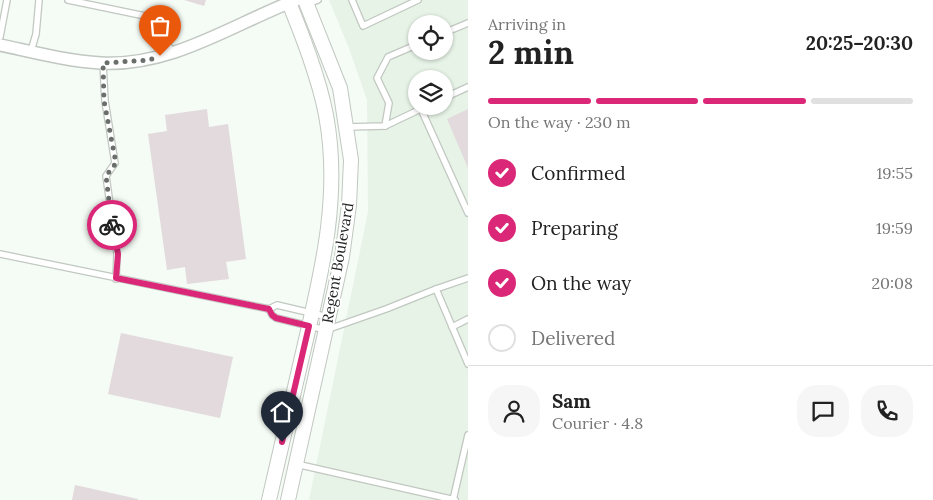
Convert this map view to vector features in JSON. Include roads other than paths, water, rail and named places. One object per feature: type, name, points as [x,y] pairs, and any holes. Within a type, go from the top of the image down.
[{"type":"street","points":[[0,44],[74,61],[103,63],[149,60],[192,46],[300,1]]},
{"type":"street","name":"Regent Boulevard","points":[[288,500],[342,257],[349,205],[351,160],[340,88],[300,1]]},
{"type":"street","name":"Regent Boulevard","points":[[269,500],[311,319],[330,221],[330,152],[326,117],[300,1]]},
{"type":"lane","points":[[0,37],[6,0]]},
{"type":"lane","points":[[31,51],[36,34],[39,0]]},
{"type":"lane","points":[[68,0],[150,17],[159,28],[172,52]]},
{"type":"lane","points":[[352,0],[363,26],[418,0]]},
{"type":"lane","points":[[453,29],[468,23]]},
{"type":"lane","points":[[385,126],[389,103],[377,78],[388,56],[408,48]]},
{"type":"lane","points":[[103,63],[104,101],[116,163],[106,176],[118,254],[116,278]]},
{"type":"lane","points":[[453,94],[468,87]]},
{"type":"lane","points":[[347,127],[385,126],[409,115]]},
{"type":"lane","points":[[427,115],[468,213]]},
{"type":"lane","points":[[0,254],[269,309],[277,305],[311,319],[327,323],[386,309],[468,278]]},
{"type":"lane","points":[[436,289],[468,364]]},
{"type":"lane","points":[[269,309],[276,318],[311,319],[327,323]]},
{"type":"lane","points":[[452,327],[468,319]]},
{"type":"lane","points":[[296,464],[454,500],[468,435]]}]
